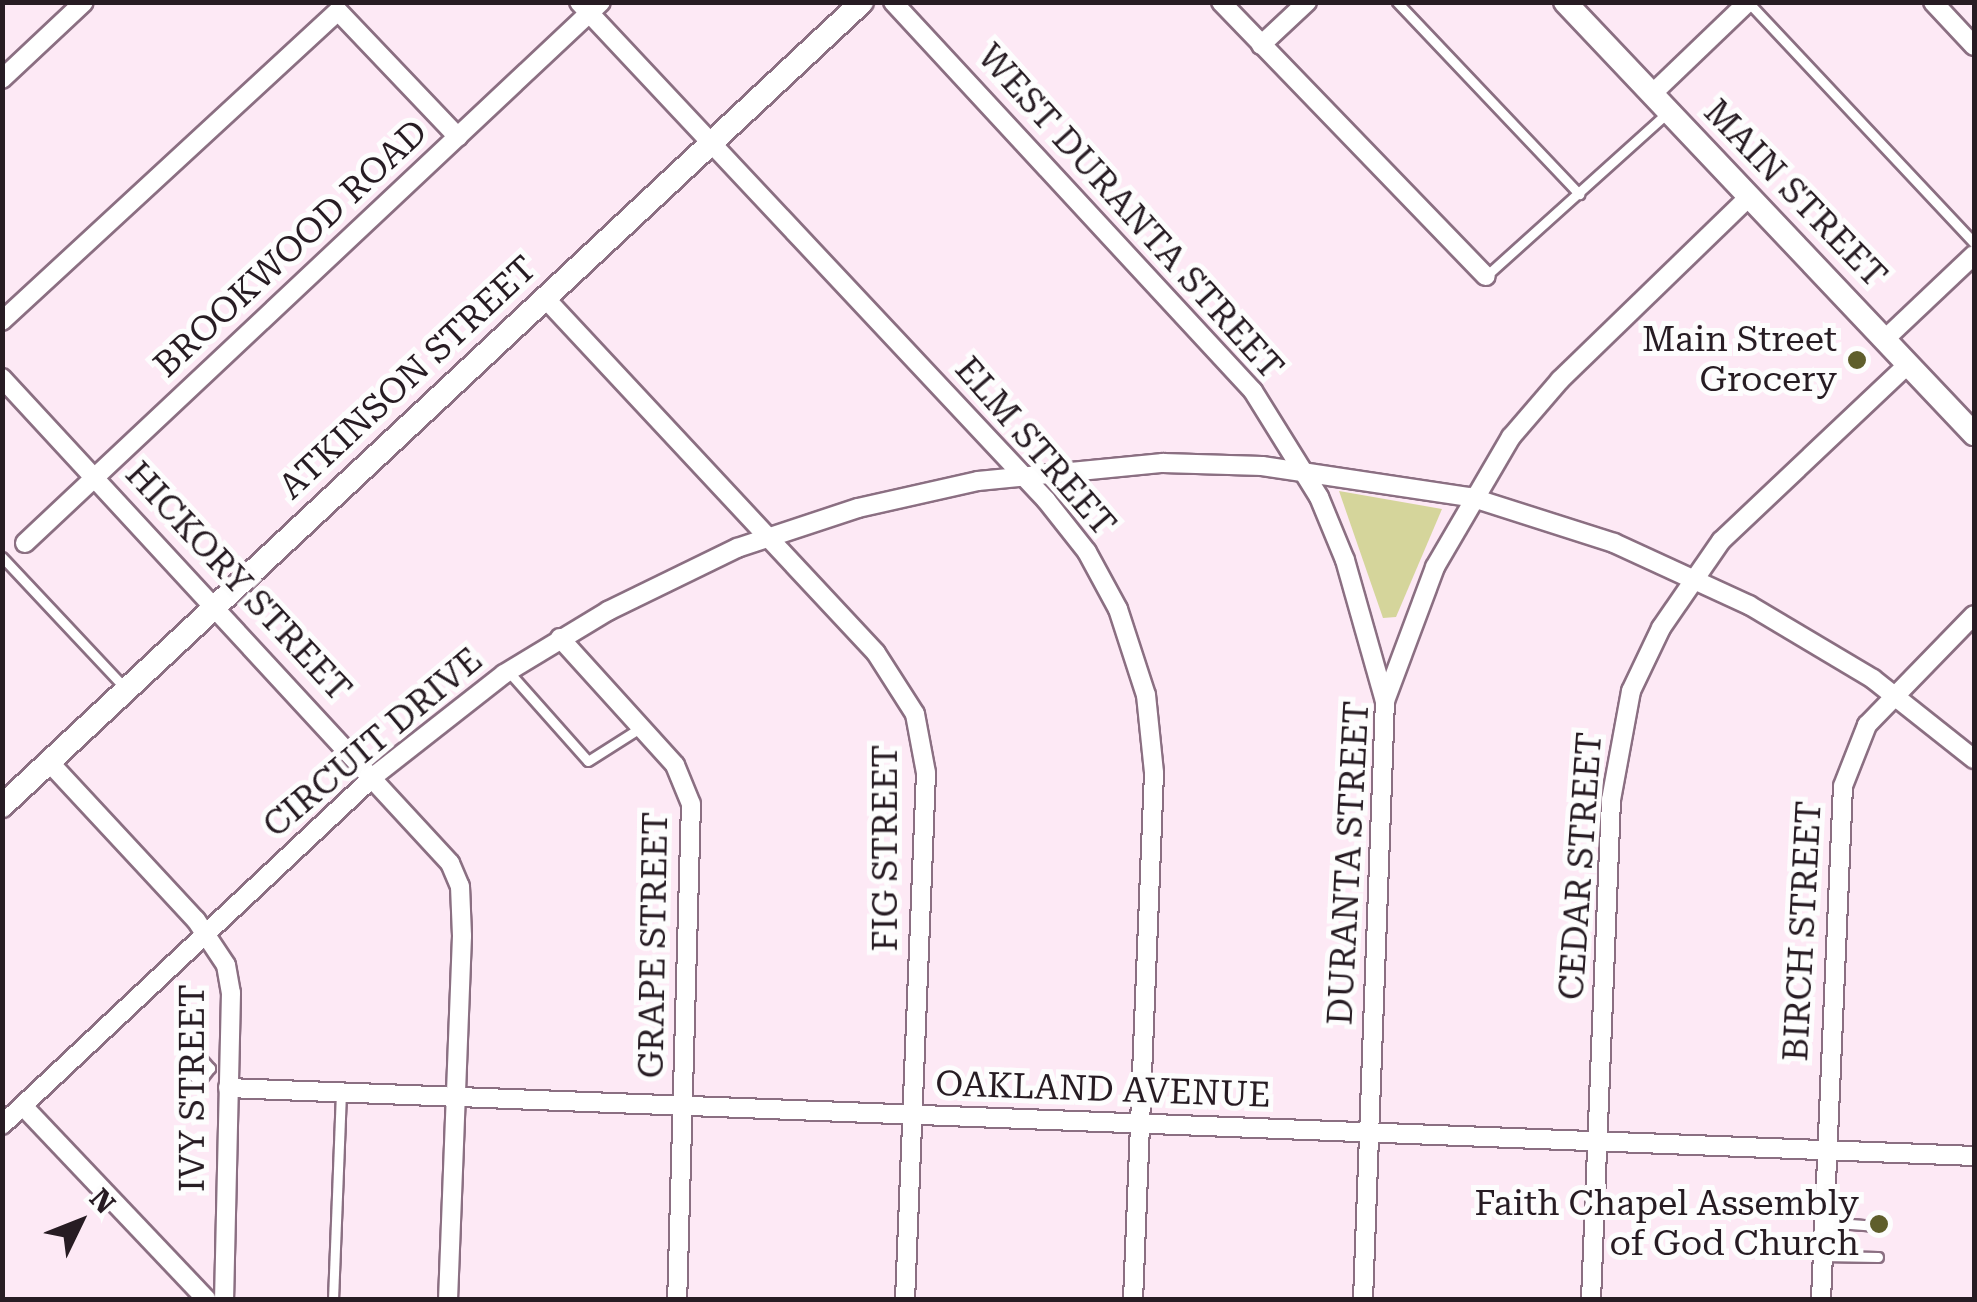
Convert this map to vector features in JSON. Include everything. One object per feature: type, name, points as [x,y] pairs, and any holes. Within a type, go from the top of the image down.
[{"type":"street","points":[[2,79],[84,2]]},
{"type":"street","name":"ATKINSON STREET","points":[[2,806],[862,2]]},
{"type":"street","name":"WEST DURANTA STREET","points":[[893,2],[1220,350],[1304,470],[1346,560],[1385,701]]},
{"type":"street","points":[[1221,2],[1486,276]]},
{"type":"street","points":[[1261,45],[1307,2]]},
{"type":"street","name":"MAIN STREET","points":[[1564,2],[1974,434]]},
{"type":"street","points":[[1933,2],[1974,46]]},
{"type":"street","points":[[1652,94],[1748,3]]},
{"type":"street","name":"ELM STREET","points":[[590,6],[710,142],[1022,474],[1102,577],[1146,695],[1154,774],[1134,1300]]},
{"type":"street","name":"BROOKWOOD ROAD","points":[[25,543],[458,137],[590,6]]},
{"type":"street","points":[[2,321],[338,11],[458,137]]},
{"type":"street","name":"DURANTA STREET","points":[[1363,1300],[1385,701],[1435,567],[1470,497],[1544,396],[1749,198]]},
{"type":"street","points":[[1884,340],[1974,255]]},
{"type":"street","name":"FIG STREET","points":[[545,298],[900,684],[924,743],[905,1300]]},
{"type":"street","name":"CEDAR STREET","points":[[1591,1300],[1613,773],[1631,691],[1692,576],[1908,364]]},
{"type":"street","name":"HICKORY STREET","points":[[2,378],[437,844],[460,886],[448,1300]]},
{"type":"street","name":"CIRCUIT DRIVE","points":[[2,1126],[374,776],[508,671],[648,589],[767,536],[858,508],[1022,474],[1163,463],[1304,470],[1470,497],[1692,576],[1815,642],[1893,694],[1974,759]]},
{"type":"street","name":"BIRCH STREET","points":[[1821,1300],[1843,786],[1859,739],[1893,694],[1974,616]]},
{"type":"street","name":"GRAPE STREET","points":[[560,638],[642,727],[686,784],[695,828],[677,1300]]},
{"type":"street","name":"IVY STREET","points":[[50,763],[207,933],[230,978],[222,1075],[224,1300]]},
{"type":"street","name":"OAKLAND AVENUE","points":[[222,1075],[341,1094],[1974,1156]]},
{"type":"street","points":[[23,1106],[207,1300]]},
{"type":"lane","points":[[1397,2],[1578,194]]},
{"type":"lane","points":[[1748,3],[1974,243]]},
{"type":"lane","points":[[1486,276],[1668,112]]},
{"type":"lane","points":[[2,557],[126,690]]},
{"type":"lane","points":[[508,671],[588,761],[642,727]]},
{"type":"lane","points":[[334,1300],[341,1094]]},
{"type":"lane","points":[[1824,1222],[1876,1226]]},
{"type":"lane","points":[[1822,1256],[1878,1257]]},
{"type":"green space","points":[[1339,491],[1442,509],[1396,617],[1383,618]]},
{"type":"place","name":"Main Street Grocery","points":[[1857,360]]},
{"type":"place","name":"Faith Chapel Assembly of God Church","points":[[1879,1224]]}]
